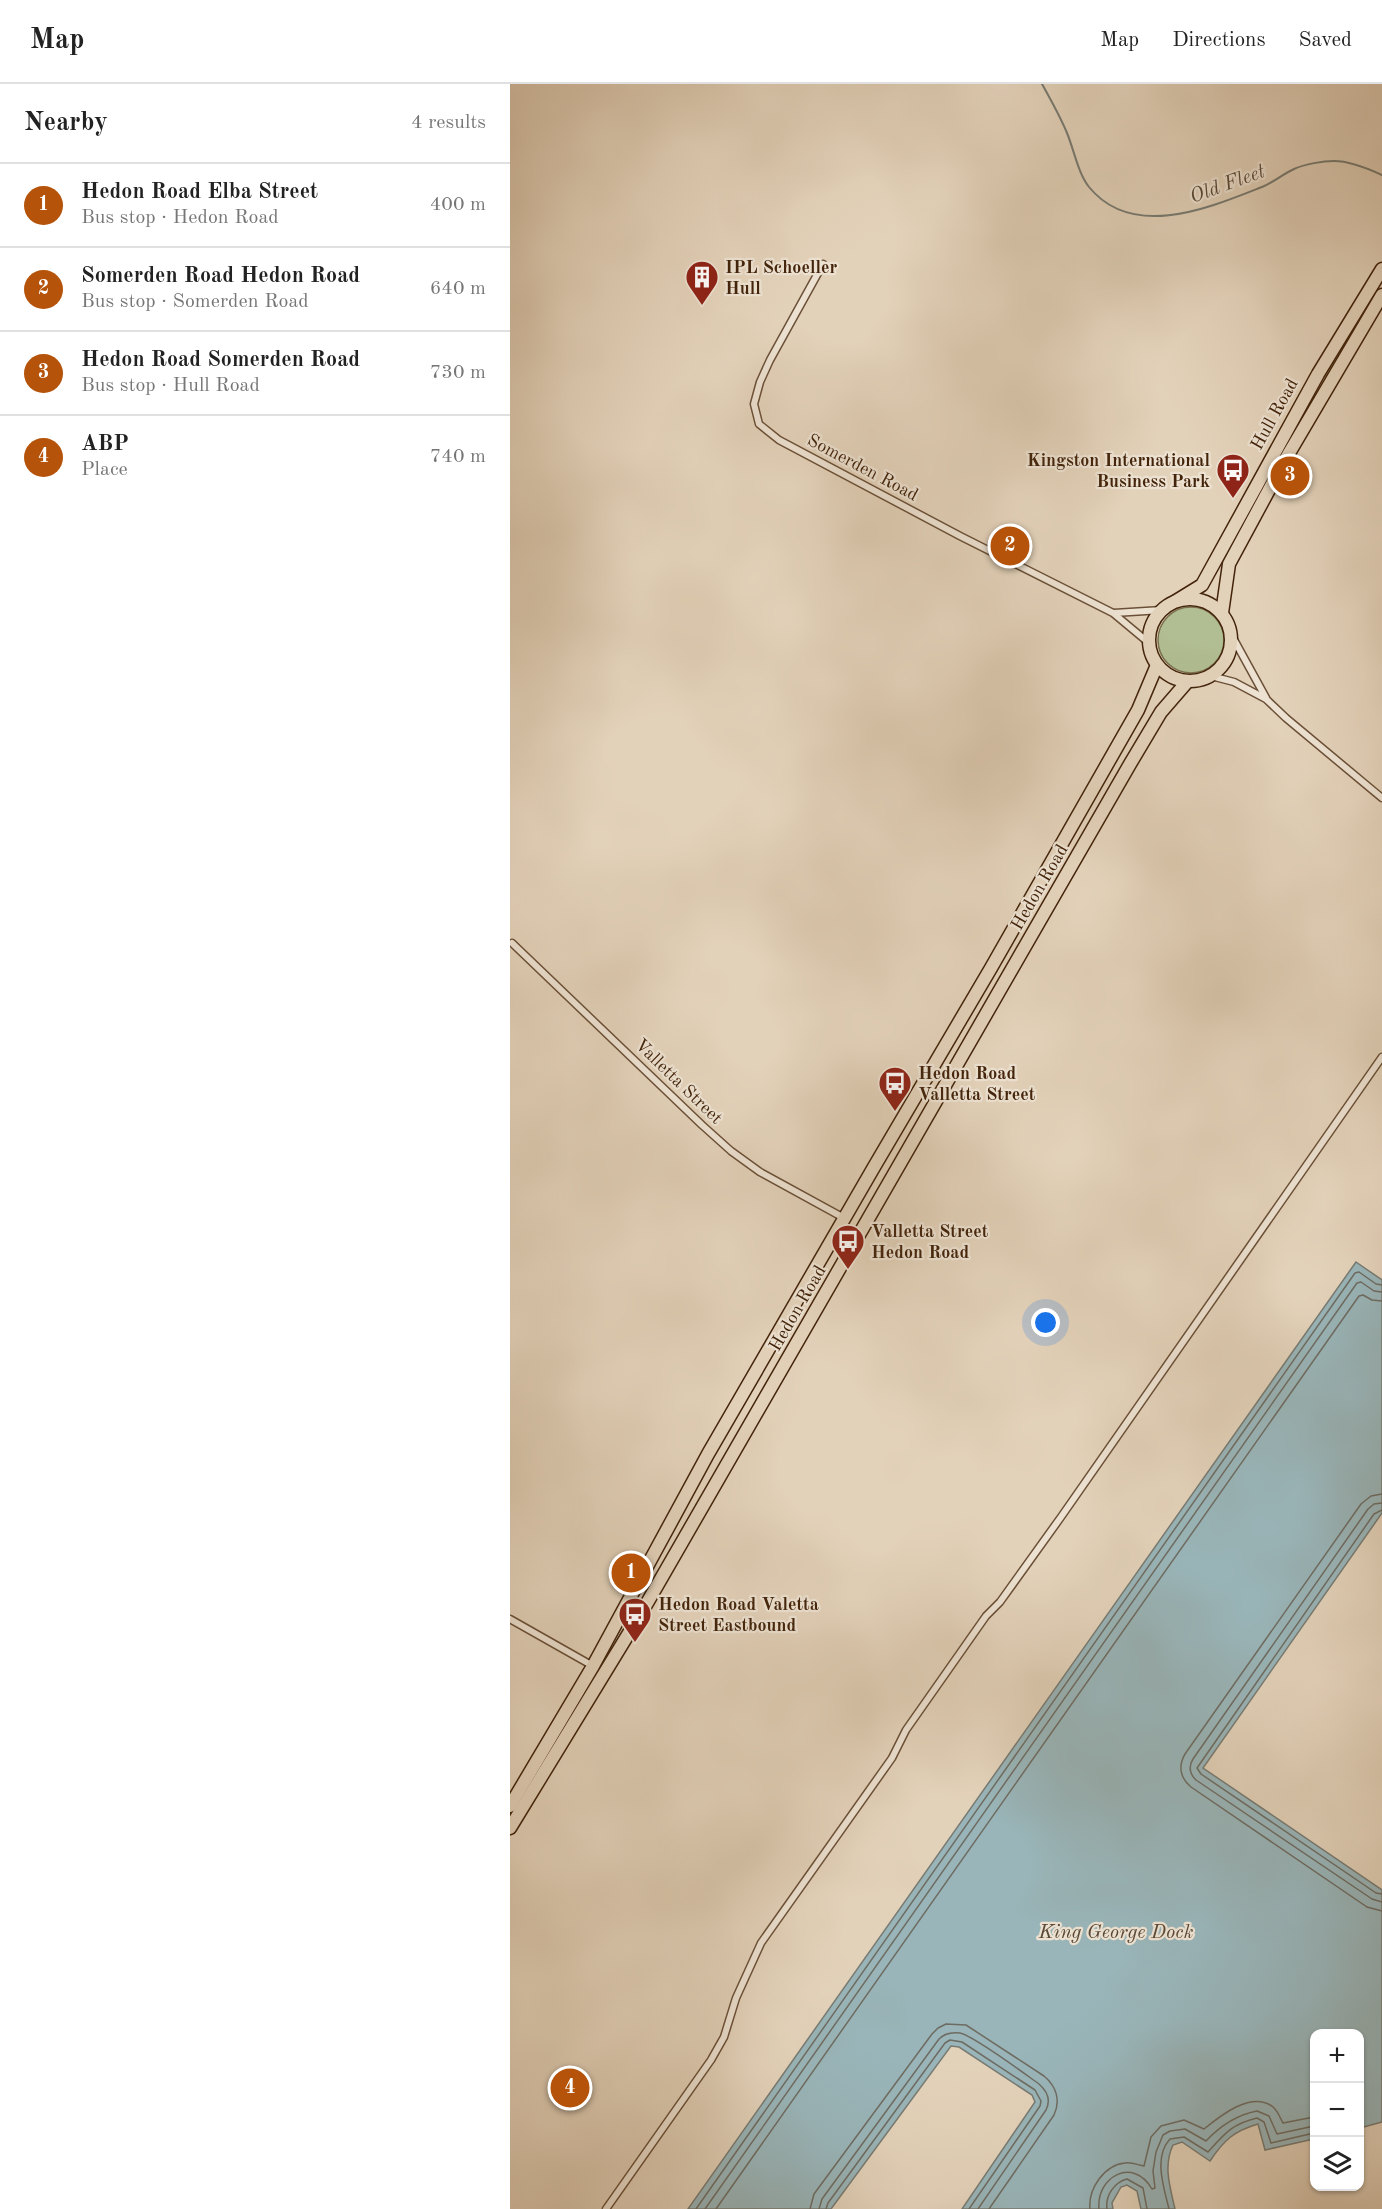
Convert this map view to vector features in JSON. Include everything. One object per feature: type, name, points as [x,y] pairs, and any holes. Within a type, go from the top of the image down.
[{"type":"highway","name":"Hull Road","points":[[1176,601],[1202,585],[1308,391],[1382,269]]},
{"type":"highway","name":"Hull Road","points":[[1222,613],[1229,564],[1291,450],[1382,295]]},
{"type":"highway","points":[[1189,599],[1201,600],[1222,613],[1232,636],[1231,648],[1221,669],[1200,681],[1187,682],[1165,674],[1151,655],[1149,644],[1154,620],[1162,610],[1176,601],[1189,599]]},
{"type":"highway","name":"Hedon Road","points":[[510,1806],[593,1666],[693,1482],[844,1218],[1118,746],[1138,710],[1157,665]]},
{"type":"highway","name":"Hedon Road","points":[[510,1828],[643,1610],[1130,764],[1161,712],[1187,682]]},
{"type":"street","name":"Somerden Road","points":[[823,264],[760,382],[754,404],[759,424],[779,440],[960,536],[1113,613],[1149,644]]},
{"type":"street","points":[[1113,613],[1162,610]]},
{"type":"street","points":[[1232,636],[1266,699]]},
{"type":"street","points":[[1211,676],[1234,682],[1266,699],[1382,798]]},
{"type":"street","name":"Valletta Street","points":[[512,943],[731,1151],[760,1172],[844,1218]]},
{"type":"street","points":[[606,2209],[711,2060],[724,2037],[736,1998],[761,1943],[892,1758],[906,1730],[980,1625],[1000,1602],[1067,1509],[1382,1058]]},
{"type":"street","points":[[510,1619],[593,1666]]},
{"type":"green space","points":[[1185,607],[1197,607],[1209,612],[1219,622],[1224,640],[1222,653],[1209,668],[1197,673],[1185,673],[1173,668],[1163,658],[1158,646],[1158,634],[1163,622],[1173,612]]},
{"type":"water","name":"King George Dock","points":[[1356,1262],[1382,1280],[1382,1513],[1203,1768],[1382,1890],[1382,2122],[1364,2127],[1364,2029],[1310,2029],[1310,2140],[1265,2150],[1258,2124],[1230,2137],[1210,2161],[1182,2142],[1173,2145],[1168,2169],[1175,2209],[1141,2209],[1137,2191],[1127,2185],[1121,2187],[1112,2203],[1113,2209],[962,2209],[1035,2102],[1032,2095],[959,2047],[951,2046],[831,2209],[688,2209]]},
{"type":"waterway","name":"Old Fleet","points":[[1042,84],[1070,140],[1085,181],[1107,203],[1127,213],[1150,216],[1173,215],[1196,210],[1262,187],[1298,167],[1319,162],[1346,162],[1382,175]]},
{"type":"place","name":"IPL Schoeller Hull","points":[[702,306]]},
{"type":"place","name":"Hedon Road Somerden Road","points":[[1290,476]]},
{"type":"place","name":"Kingston International Business Park","points":[[1233,499]]},
{"type":"place","name":"Somerden Road Hedon Road","points":[[1010,546]]},
{"type":"place","name":"Hedon Road Valletta Street","points":[[895,1112]]},
{"type":"place","name":"Valletta Street Hedon Road","points":[[848,1270]]},
{"type":"place","name":"Hedon Road Elba Street","points":[[631,1573]]},
{"type":"place","name":"Hedon Road Valetta Street Eastbound","points":[[635,1643]]},
{"type":"place","name":"ABP","points":[[570,2088]]}]
